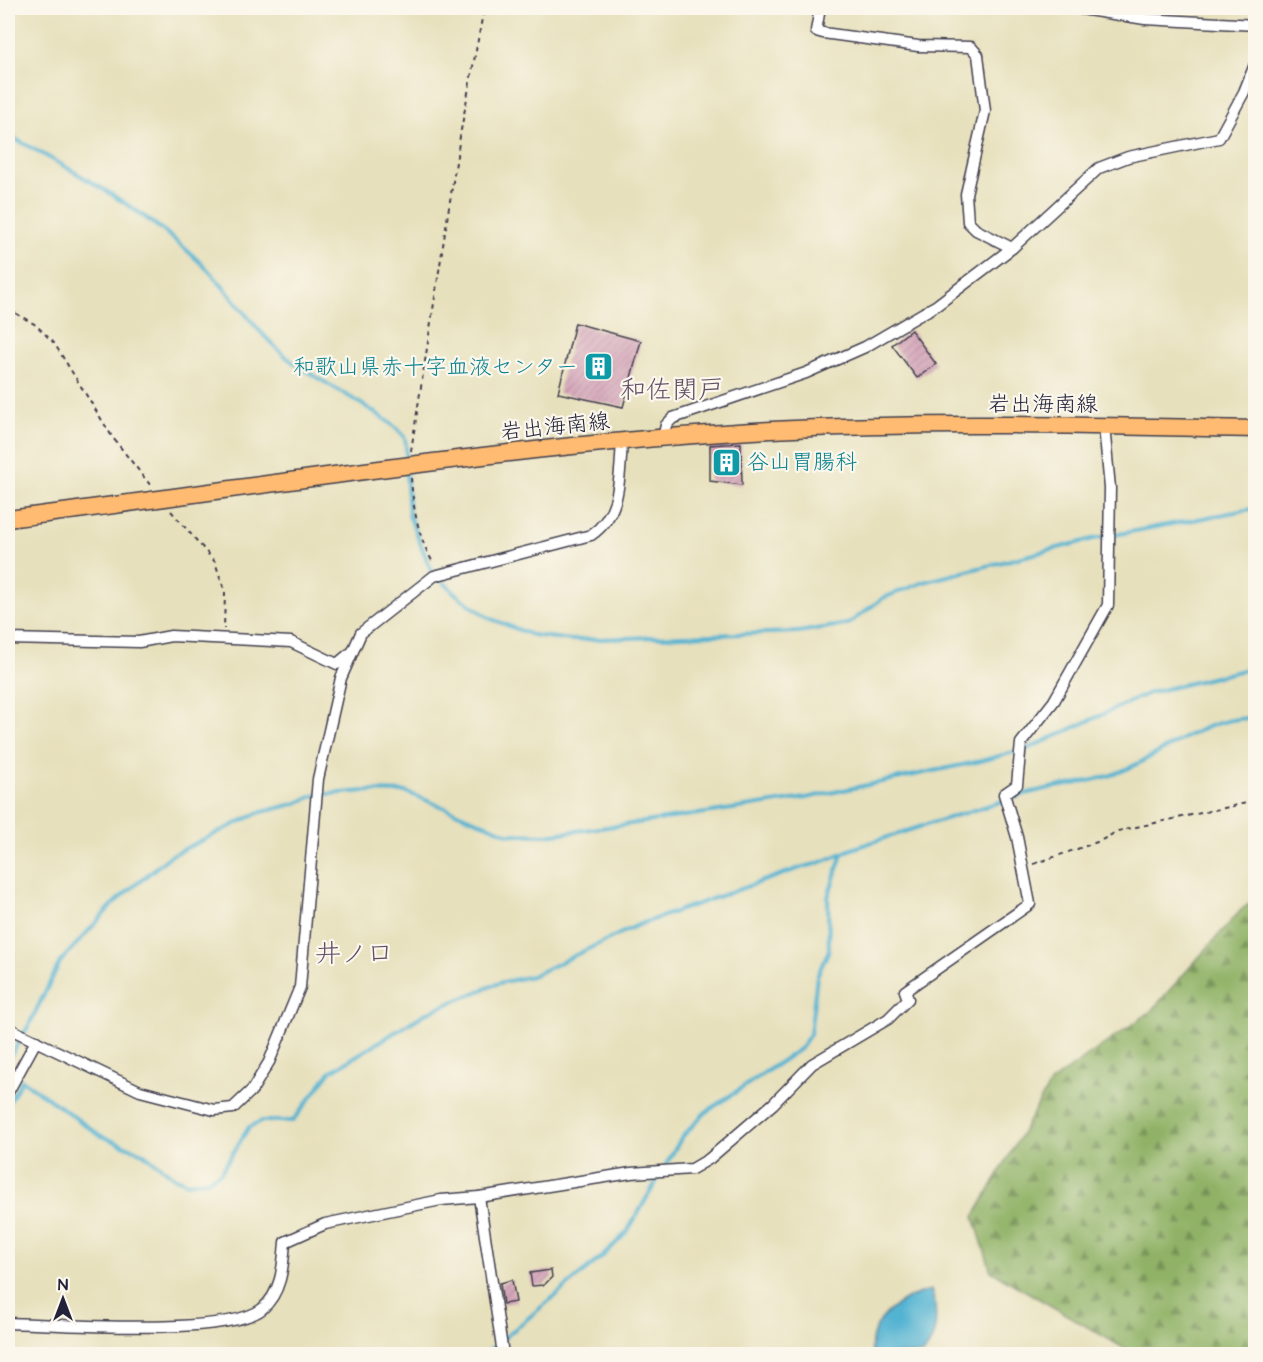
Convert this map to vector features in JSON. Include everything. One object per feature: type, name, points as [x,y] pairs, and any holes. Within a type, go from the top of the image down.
[{"type":"main road","name":"岩出海南線","points":[[8,519],[410,466],[663,438],[874,426],[1104,426],[1256,429]]},
{"type":"street","points":[[820,8],[816,31],[918,46],[971,47],[978,55],[985,111],[966,194],[968,222],[976,230],[1012,248]]},
{"type":"street","points":[[1075,8],[1145,19],[1256,25]]},
{"type":"street","points":[[663,438],[666,425],[674,418],[816,369],[865,347],[937,305],[1012,248],[1099,168],[1128,156],[1219,138],[1244,92],[1256,62]]},
{"type":"street","points":[[8,1323],[168,1327],[237,1319],[261,1310],[273,1295],[282,1276],[285,1242],[326,1224],[441,1200],[480,1197],[631,1173],[692,1169],[709,1159],[773,1104],[812,1064],[888,1018],[908,999],[905,991],[1030,904],[1024,868],[1004,794],[1017,784],[1017,761],[1021,743],[1054,701],[1108,605],[1110,488],[1104,426]]},
{"type":"street","points":[[12,1029],[140,1091],[214,1110],[233,1108],[252,1090],[269,1062],[300,987],[318,779],[341,678],[361,633],[429,579],[441,573],[591,535],[604,526],[613,512],[622,443]]},
{"type":"street","points":[[8,639],[139,642],[171,636],[291,642],[337,664],[350,654]]},
{"type":"street","points":[[8,1092],[36,1041]]},
{"type":"street","points":[[480,1197],[503,1354]]},
{"type":"path","points":[[441,573],[423,546],[412,500],[410,466],[426,342],[484,8]]},
{"type":"path","points":[[8,309],[36,325],[54,343],[113,438],[215,562],[225,592],[224,638]]},
{"type":"path","points":[[1024,868],[1100,841],[1118,831],[1256,801]]},
{"type":"green space","points":[[1255,899],[1255,1354],[1134,1354],[991,1271],[974,1217],[1051,1082],[1150,1012],[1241,910]]},
{"type":"water","points":[[931,1290],[936,1324],[928,1348],[922,1354],[872,1354],[875,1331],[888,1312],[908,1298]]},
{"type":"building","name":"和歌山県赤十字血液センター","points":[[575,323],[641,341],[623,407],[558,393]]},
{"type":"building","points":[[911,330],[936,364],[917,378],[892,345]]},
{"type":"building","name":"谷山胃腸科","points":[[741,443],[742,485],[710,481],[710,445]]},
{"type":"building","points":[[551,1270],[552,1277],[544,1285],[532,1286],[530,1273]]},
{"type":"building","points":[[512,1280],[516,1302],[503,1304],[500,1283]]},
{"type":"waterway","points":[[8,135],[110,194],[159,227],[204,266],[266,338],[290,360],[388,421],[399,431],[406,442],[406,462]]},
{"type":"waterway","points":[[406,470],[409,515],[431,570],[457,595],[489,618],[532,635],[571,640],[798,632],[848,624],[883,598],[924,582],[1093,539],[1256,508]]},
{"type":"waterway","points":[[8,1060],[29,1025],[60,962],[115,902],[170,856],[258,813],[294,804],[316,795],[366,791],[406,792],[509,834],[546,835],[638,823],[806,798],[981,761],[1032,747],[1149,693],[1256,667]]},
{"type":"waterway","points":[[8,1104],[22,1080],[101,1136],[143,1153],[174,1177],[187,1183],[208,1180],[221,1172],[249,1127],[262,1121],[293,1121],[330,1072],[428,1012],[499,983],[532,976],[638,925],[898,834],[1031,792],[1117,773],[1200,730],[1236,719],[1256,718]]},
{"type":"waterway","points":[[485,1354],[603,1256],[627,1232],[682,1137],[706,1112],[801,1048],[810,1034],[817,976],[829,950],[828,897],[842,854]]},
{"type":"place","name":"和歌山県赤十字血液センター","points":[[599,367]]},
{"type":"place","name":"谷山胃腸科","points":[[726,462]]},
{"type":"district","name":"和佐関戸","points":[[672,390]]},
{"type":"district","name":"井ノ口","points":[[354,954]]}]
